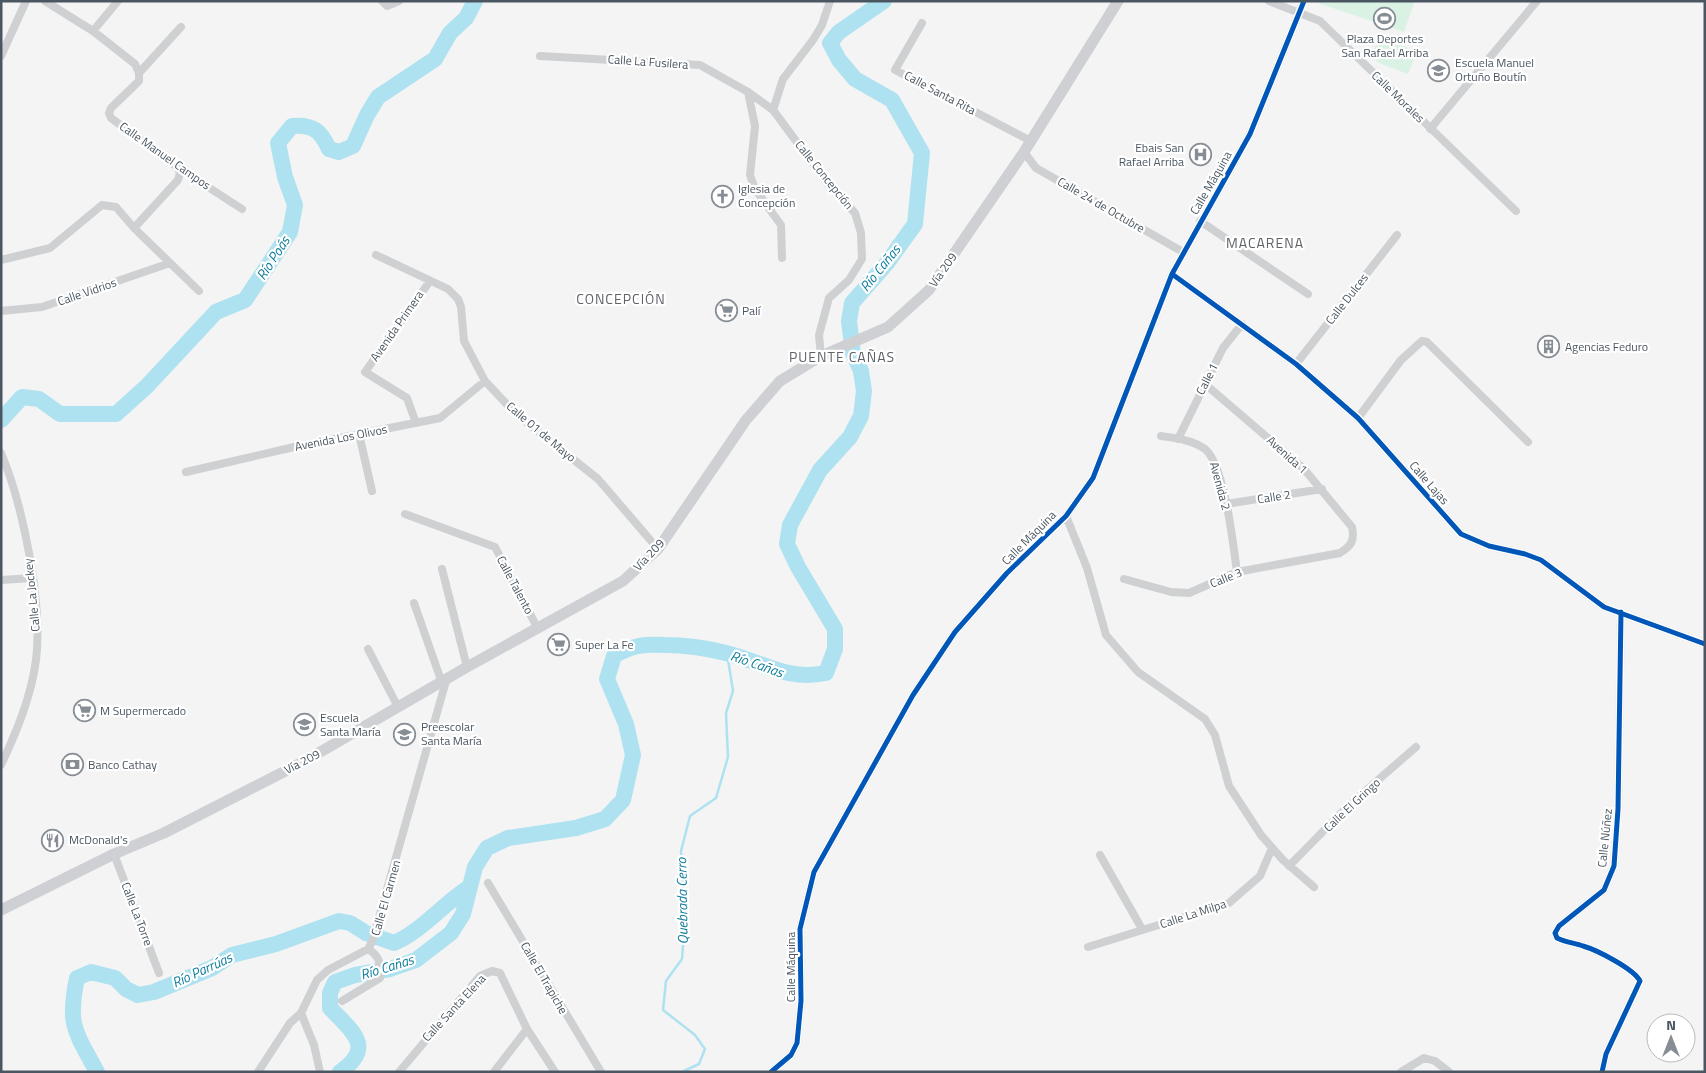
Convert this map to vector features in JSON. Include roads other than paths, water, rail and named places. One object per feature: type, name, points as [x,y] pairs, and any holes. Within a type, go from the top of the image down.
[{"type":"main road","name":"Vía 209","points":[[1,910],[114,854],[164,833],[303,762],[467,667],[623,581],[658,549],[746,420],[780,382],[821,356],[888,327],[930,290],[1024,152],[1118,1]]},
{"type":"street","points":[[1,56],[26,1]]},
{"type":"street","points":[[44,1],[93,31],[135,64],[139,73],[181,27]]},
{"type":"street","points":[[93,31],[118,1]]},
{"type":"street","points":[[384,4],[399,1]]},
{"type":"street","points":[[773,110],[783,79],[822,25],[830,1]]},
{"type":"street","name":"Calle Morales","points":[[1269,1],[1320,21],[1516,210]]},
{"type":"street","name":"Calle Máquina","points":[[773,1071],[791,1055],[797,1043],[801,1001],[799,945],[806,898],[814,872],[913,695],[955,632],[1007,573],[1066,516],[1093,478],[1172,274],[1200,220],[1250,134],[1304,1]]},
{"type":"street","points":[[1430,129],[1537,1]]},
{"type":"street","name":"Calle Santa Rita","points":[[922,23],[895,70],[1031,141]]},
{"type":"street","name":"Calle La Fusilera","points":[[540,56],[700,65],[748,92],[773,110]]},
{"type":"street","name":"Calle Manuel Campos","points":[[139,73],[139,81],[111,108],[109,113],[111,118],[177,167],[242,209]]},
{"type":"street","points":[[748,92],[755,126],[750,175],[755,189],[781,225],[782,258]]},
{"type":"street","name":"Calle Concepción","points":[[773,110],[828,184],[855,213],[861,233],[862,259],[849,280],[829,298],[819,335],[821,356]]},
{"type":"street","name":"Calle 24 de Octubre","points":[[1024,152],[1036,168],[1183,252]]},
{"type":"street","points":[[134,228],[178,180],[180,173],[177,167]]},
{"type":"street","points":[[1,260],[50,248],[102,205],[116,207],[134,228],[199,291]]},
{"type":"street","points":[[1200,220],[1308,294]]},
{"type":"street","name":"Calle Dulces","points":[[1296,364],[1397,235]]},
{"type":"street","name":"Calle 01 de Mayo","points":[[376,255],[448,289],[458,299],[461,307],[464,341],[486,381],[516,414],[598,479],[658,549]]},
{"type":"street","name":"Calle Vidrios","points":[[1,311],[42,307],[170,263]]},
{"type":"street","name":"Calle Lajas","points":[[1172,274],[1296,364],[1358,418],[1461,534],[1489,546],[1525,554],[1541,560],[1593,601],[1705,644]]},
{"type":"street","name":"Avenida Primera","points":[[416,423],[408,398],[365,372],[430,281]]},
{"type":"street","name":"Calle 1","points":[[1178,438],[1223,348],[1242,324]]},
{"type":"street","points":[[1358,418],[1401,360],[1422,341],[1427,342],[1528,442]]},
{"type":"street","name":"Avenida Los Olivos","points":[[186,472],[440,418],[486,381]]},
{"type":"street","name":"Avenida 1","points":[[1205,384],[1304,468],[1352,527],[1354,539]]},
{"type":"street","points":[[359,434],[372,491]]},
{"type":"street","name":"Avenida 2","points":[[1161,436],[1178,438],[1198,445],[1211,455],[1216,464],[1226,504],[1237,572]]},
{"type":"street","name":"Calle La Jockey","points":[[1,453],[11,476],[33,578],[37,626],[36,660],[21,722],[1,765]]},
{"type":"street","name":"Calle 2","points":[[1226,504],[1322,489]]},
{"type":"street","name":"Calle Talento","points":[[405,514],[495,547],[538,629]]},
{"type":"street","points":[[1066,516],[1087,568],[1106,634],[1138,672],[1205,719],[1215,735],[1229,786],[1261,836],[1289,866],[1314,887]]},
{"type":"street","name":"Calle 3","points":[[1124,579],[1170,592],[1189,593],[1237,572],[1340,554],[1351,546],[1354,539]]},
{"type":"street","points":[[442,570],[467,667]]},
{"type":"street","points":[[1,580],[33,578]]},
{"type":"street","points":[[414,603],[444,682]]},
{"type":"street","name":"Calle Núñez","points":[[1602,1072],[1606,1054],[1640,981],[1632,972],[1615,961],[1585,946],[1564,942],[1557,938],[1556,933],[1559,926],[1604,890],[1614,866],[1618,809],[1621,612]]},
{"type":"street","points":[[368,649],[398,707]]},
{"type":"street","name":"Calle El Carmen","points":[[258,1072],[290,1023],[301,1013],[316,980],[328,970],[370,946],[444,682]]},
{"type":"street","name":"Calle El Gringo","points":[[1289,866],[1347,807],[1416,747]]},
{"type":"street","name":"Calle La Milpa","points":[[1088,947],[1229,903],[1260,876],[1272,848]]},
{"type":"street","name":"Calle La Torre","points":[[114,854],[159,974]]},
{"type":"street","points":[[1100,855],[1142,929]]},
{"type":"street","name":"Calle El Trapiche","points":[[488,882],[601,1072]]},
{"type":"street","points":[[342,1001],[380,978],[380,964],[370,946]]},
{"type":"street","name":"Calle Santa Elena","points":[[399,1072],[480,976],[488,972],[500,973],[527,1029],[555,1072]]},
{"type":"street","points":[[301,1013],[314,1045],[320,1071]]},
{"type":"street","points":[[494,1072],[527,1029]]},
{"type":"street","points":[[1401,1072],[1424,1058],[1435,1061],[1449,1072]]},
{"type":"waterway","name":"Río Poás","points":[[1,420],[22,397],[39,399],[60,414],[116,414],[147,386],[216,312],[245,300],[290,232],[295,205],[285,177],[278,143],[292,126],[306,126],[319,133],[329,149],[339,152],[353,146],[367,115],[378,97],[435,59],[450,33],[466,18],[475,1]]},
{"type":"waterway","name":"Río Cañas","points":[[340,1072],[357,1055],[358,1047],[357,1039],[352,1032],[330,1008],[330,993],[335,982],[355,975],[390,969],[416,960],[451,933],[463,914],[475,867],[487,848],[508,838],[576,828],[605,819],[623,800],[633,755],[626,724],[607,679],[614,656],[627,649],[639,646],[681,646],[726,653],[787,673],[799,675],[826,673],[835,649],[835,629],[798,567],[787,544],[790,525],[820,470],[850,437],[861,416],[864,391],[861,371],[853,353],[849,321],[852,303],[887,263],[915,224],[922,153],[892,100],[855,79],[839,60],[830,43],[839,32],[884,1]]},
{"type":"waterway","name":"Quebrada Cerro","points":[[682,1072],[699,1064],[705,1049],[695,1035],[663,1010],[666,981],[682,959],[685,919],[681,851],[690,816],[716,798],[728,757],[726,713],[733,691],[727,653]]},
{"type":"waterway","name":"Río Parrúas","points":[[97,1072],[78,1037],[73,1018],[77,978],[91,972],[115,978],[126,989],[138,995],[154,992],[212,968],[232,955],[276,944],[339,921],[350,923],[366,933],[394,943],[414,932],[468,888]]},
{"type":"place","name":"Plaza Deportes San Rafael Arriba","points":[[1385,18]]},
{"type":"place","name":"Escuela Manuel Ortuño Boutín","points":[[1439,70]]},
{"type":"place","name":"Ebais San Rafael Arriba","points":[[1200,155]]},
{"type":"place","name":"Iglesia de Concepción","points":[[722,196]]},
{"type":"place","name":"Palí","points":[[726,311]]},
{"type":"place","name":"Agencias Feduro","points":[[1549,347]]},
{"type":"place","name":"Super La Fe","points":[[559,645]]},
{"type":"place","name":"M Supermercado","points":[[84,711]]},
{"type":"place","name":"Escuela Santa María","points":[[304,725]]},
{"type":"place","name":"Preescolar Santa María","points":[[405,734]]},
{"type":"place","name":"Banco Cathay","points":[[72,765]]},
{"type":"place","name":"McDonald's","points":[[53,840]]},
{"type":"district","name":"MACARENA","points":[[1265,243]]},
{"type":"district","name":"CONCEPCIÓN","points":[[621,299]]},
{"type":"district","name":"PUENTE CAÑAS","points":[[842,357]]}]
